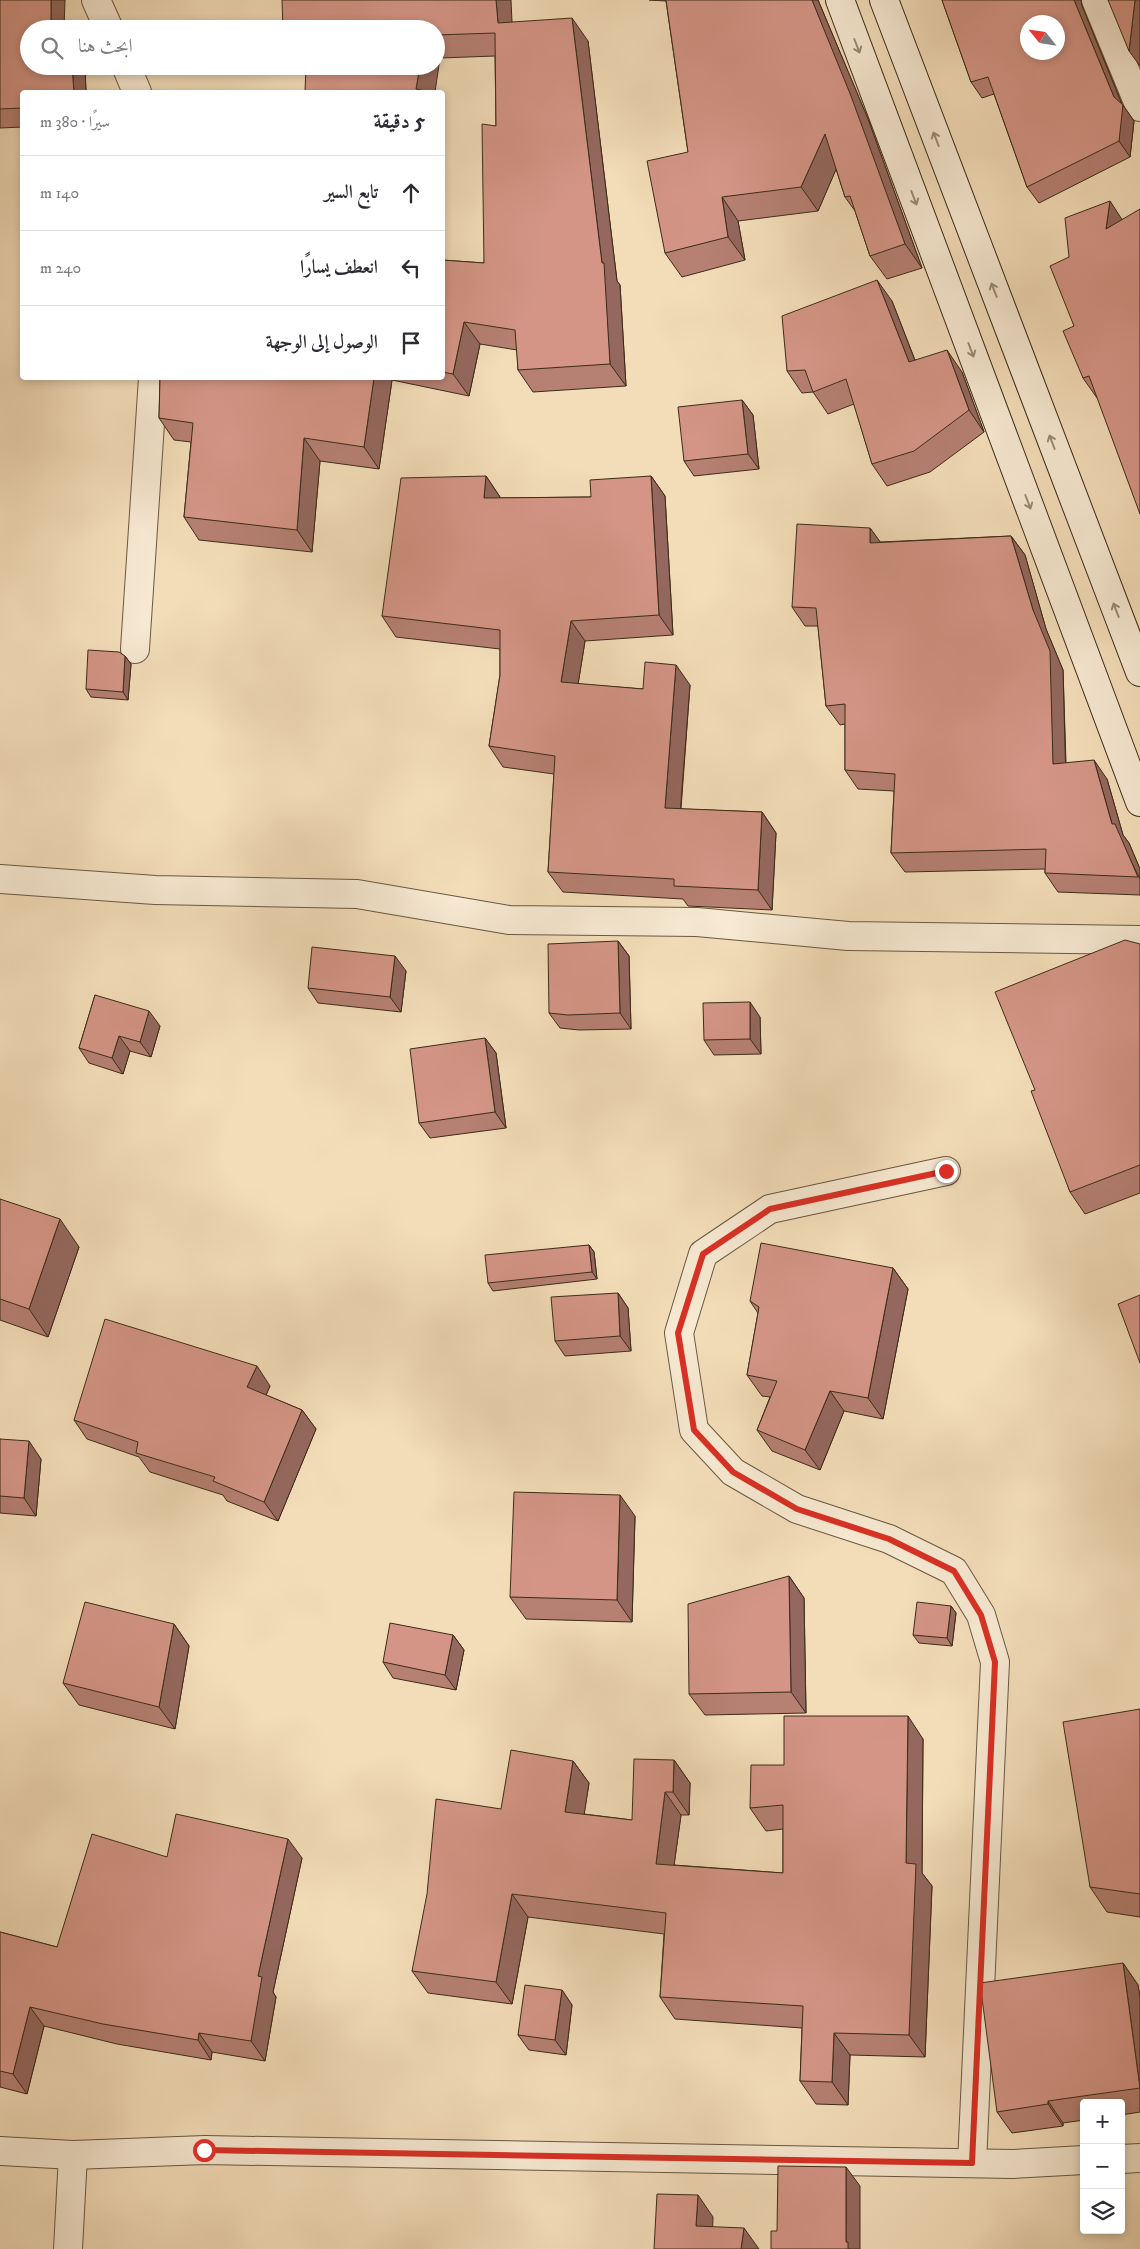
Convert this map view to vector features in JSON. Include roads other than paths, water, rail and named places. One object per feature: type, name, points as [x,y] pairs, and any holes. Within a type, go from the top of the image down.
[{"type":"street","points":[[96,0],[105,20]]},
{"type":"street","points":[[840,0],[1140,802]]},
{"type":"street","points":[[884,0],[1140,672]]},
{"type":"street","points":[[1096,0],[1140,107]]},
{"type":"street","points":[[130,75],[136,90]]},
{"type":"street","points":[[136,649],[153,380]]},
{"type":"street","points":[[0,879],[155,890],[357,894],[509,920],[697,922],[848,936],[1140,940]]},
{"type":"street","points":[[946,1171],[770,1209],[703,1254],[678,1333],[694,1430],[733,1472],[797,1509],[889,1539],[954,1571],[981,1615],[995,1662],[972,2163]]},
{"type":"street","points":[[0,2151],[73,2155],[204,2150],[972,2163],[1080,2160]]},
{"type":"street","points":[[68,2249],[73,2155]]},
{"type":"street","points":[[1125,2158],[1140,2158]]}]
